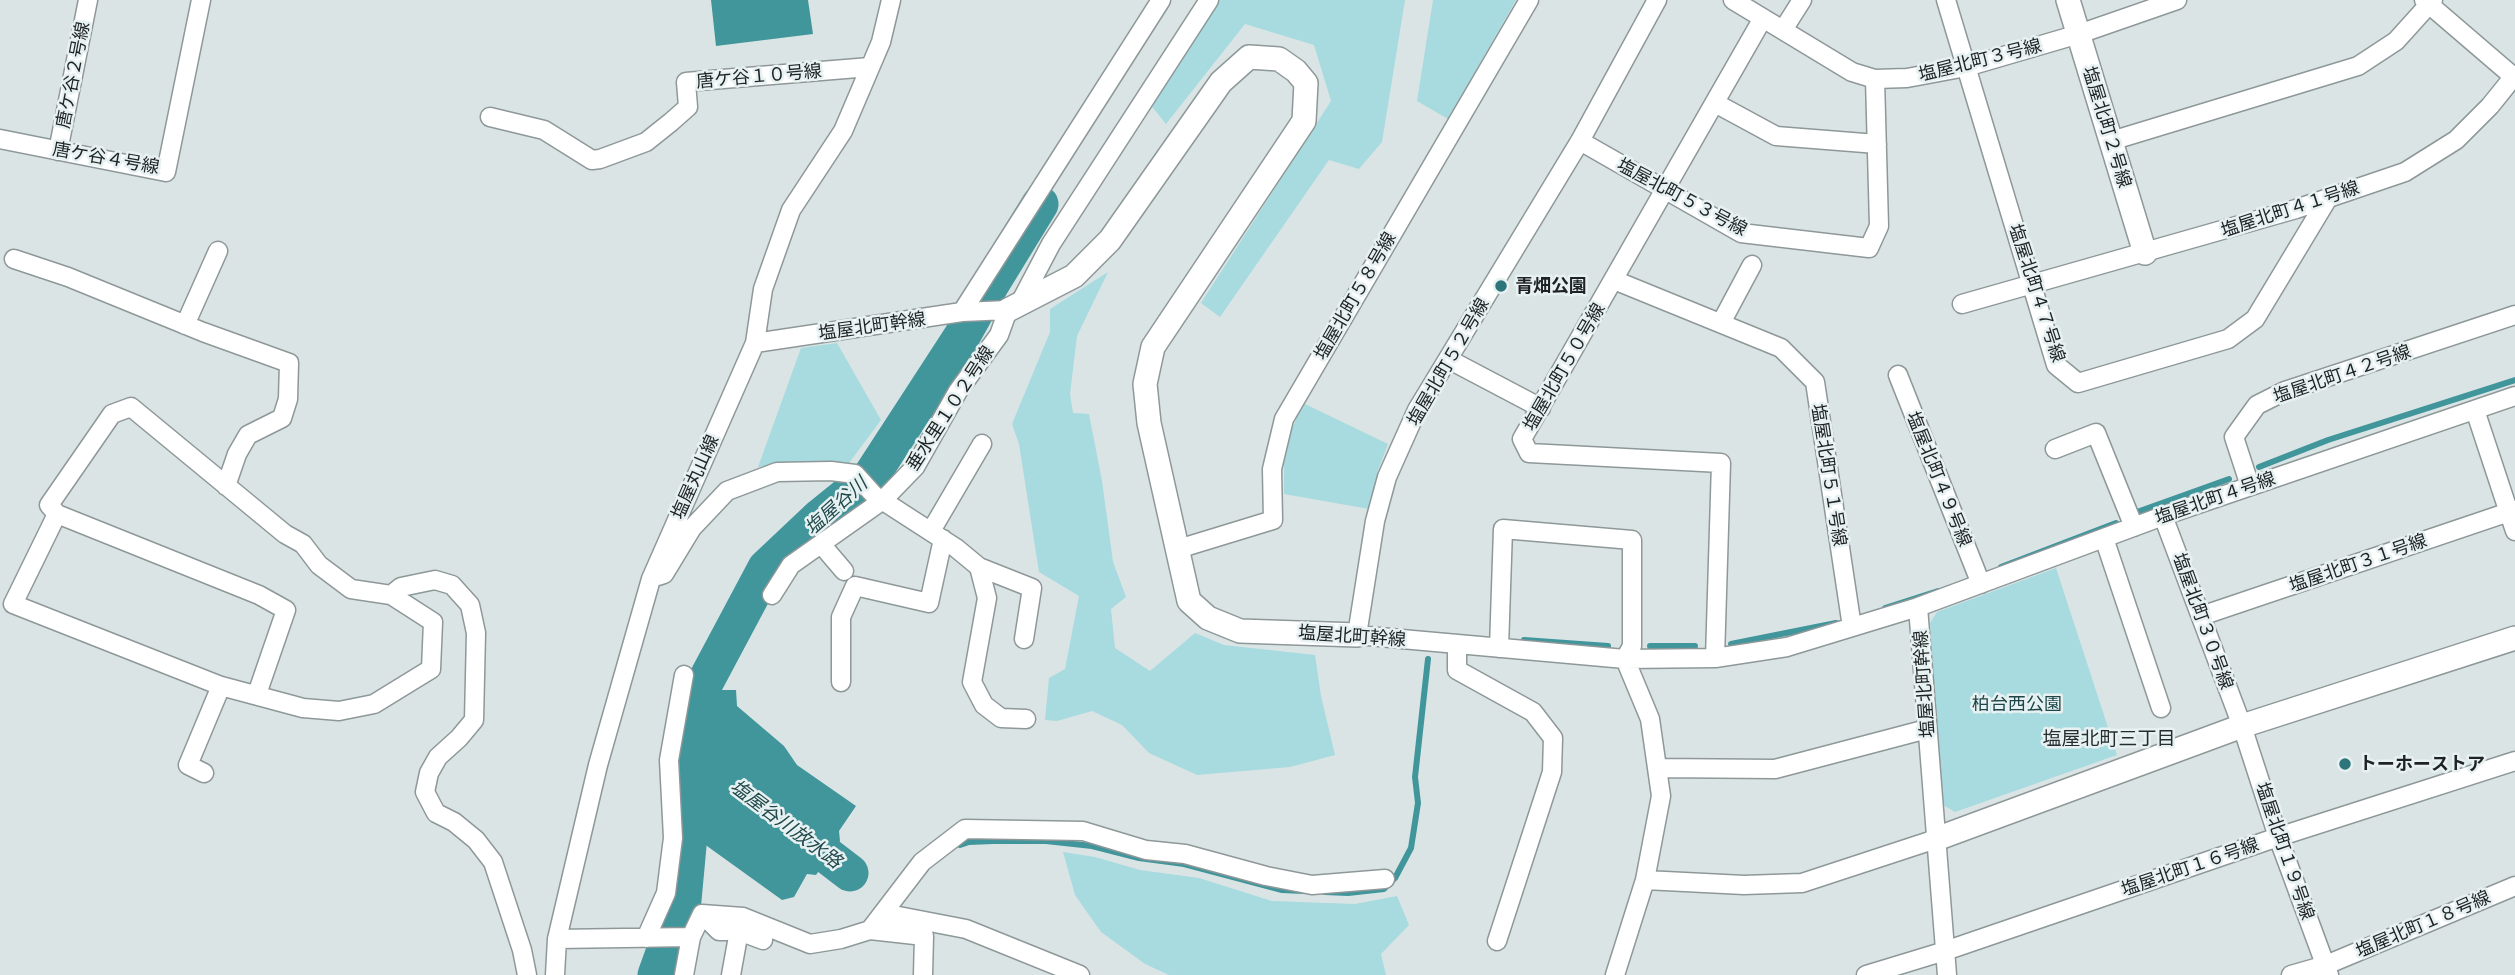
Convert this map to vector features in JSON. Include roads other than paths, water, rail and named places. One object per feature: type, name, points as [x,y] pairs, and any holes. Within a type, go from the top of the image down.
[{"type":"street","name":"唐ケ谷２号線","points":[[58,151],[88,0]]},
{"type":"street","name":"唐ケ谷４号線","points":[[0,139],[166,172],[201,0]]},
{"type":"street","name":"塩屋丸山線","points":[[555,975],[557,939],[598,765],[651,579],[755,343],[763,289],[791,210],[844,131],[881,42],[891,0]]},
{"type":"street","points":[[962,312],[1161,0]]},
{"type":"street","name":"垂水里１０２号線","points":[[772,595],[791,565],[821,544],[915,467],[958,391],[999,334],[1051,244],[1209,0]]},
{"type":"street","name":"塩屋北町５８号線","points":[[1178,549],[1273,520],[1272,470],[1284,419],[1529,0]]},
{"type":"street","name":"塩屋北町５２号線","points":[[1357,635],[1375,521],[1387,477],[1417,410],[1580,141],[1657,0]]},
{"type":"street","name":"塩屋北町３号線","points":[[1733,0],[1852,72],[1875,79],[1907,78],[1966,67],[2079,34],[2177,0]]},
{"type":"street","points":[[1783,30],[1801,0]]},
{"type":"street","name":"塩屋北町４７号線","points":[[1946,0],[2056,365],[2078,383],[2228,339],[2255,319],[2328,198]]},
{"type":"street","name":"塩屋北町２号線","points":[[2068,0],[2145,253]]},
{"type":"street","points":[[2111,141],[2358,66],[2396,41],[2429,2],[2514,76]]},
{"type":"street","name":"塩屋北町５０号線","points":[[1715,658],[1721,463],[1529,453],[1522,439],[1763,18]]},
{"type":"street","name":"塩屋北町幹線","points":[[755,343],[962,312],[1014,307],[1074,276],[1110,240],[1222,82],[1250,57],[1279,60],[1296,71],[1306,83],[1304,121],[1153,347],[1145,384],[1149,423],[1189,601],[1208,618],[1240,631],[1357,635],[1625,659],[1715,658],[1787,647],[1918,607],[1936,839]]},
{"type":"street","name":"唐ケ谷１０号線","points":[[490,117],[544,130],[592,160],[600,159],[646,142],[688,107],[686,82],[870,67]]},
{"type":"street","name":"塩屋北町４１号線","points":[[2032,285],[2328,198],[2405,172],[2456,140],[2490,106],[2514,76]]},
{"type":"street","name":"塩屋北町５３号線","points":[[1580,141],[1665,192],[1741,233],[1869,248],[1879,226],[1875,79]]},
{"type":"street","points":[[1715,103],[1776,136],[1877,144]]},
{"type":"street","points":[[185,325],[218,251]]},
{"type":"street","points":[[14,259],[68,277],[185,325],[289,363],[288,398],[282,418],[248,435],[237,454],[226,486]]},
{"type":"street","points":[[1721,323],[1752,265]]},
{"type":"street","name":"塩屋北町５１号線","points":[[1614,280],[1781,348],[1815,382],[1852,627]]},
{"type":"street","points":[[1962,304],[2032,285]]},
{"type":"street","name":"塩屋北町４２号線","points":[[2250,486],[2234,437],[2258,405],[2285,391],[2515,315]]},
{"type":"street","points":[[1448,359],[1541,408]]},
{"type":"street","name":"塩屋北町４９号線","points":[[1898,375],[1981,584]]},
{"type":"street","name":"塩屋北町４号線","points":[[1918,607],[2163,516],[2515,396]]},
{"type":"street","points":[[57,514],[6,601],[221,686],[303,708],[339,711],[374,704],[431,669],[433,622],[391,595],[351,589],[319,565],[303,544],[285,534],[131,407],[112,414],[49,505],[57,514],[259,595],[286,610],[257,694]]},
{"type":"street","points":[[2475,410],[2512,511],[2515,531]]},
{"type":"street","points":[[2055,449],[2096,433],[2134,527]]},
{"type":"street","points":[[841,682],[841,617],[855,586],[929,603],[937,535],[982,444]]},
{"type":"street","points":[[651,579],[664,574],[692,528],[727,491],[776,472],[831,471],[855,474],[879,498],[937,535],[979,567],[1032,588],[1024,639]]},
{"type":"street","name":"塩屋北町３１号線","points":[[2200,616],[2512,511]]},
{"type":"street","name":"塩屋北町３０号線","points":[[2163,516],[2242,726]]},
{"type":"street","points":[[1499,648],[1503,529],[1632,540],[1632,646],[1625,659],[1650,719],[1661,796],[1645,880],[1615,975]]},
{"type":"street","points":[[2104,538],[2161,708]]},
{"type":"street","points":[[821,544],[844,571]]},
{"type":"street","points":[[979,567],[987,598],[972,682],[984,705],[1001,718],[1026,719]]},
{"type":"street","points":[[391,595],[401,587],[435,580],[452,585],[470,606],[476,633],[474,720],[438,757],[429,773],[425,792],[436,813],[454,822],[476,840],[494,862],[522,950],[527,975]]},
{"type":"street","points":[[1645,880],[1744,885],[1802,883],[1936,839],[2242,726],[2515,638]]},
{"type":"street","points":[[1457,644],[1457,670],[1533,712],[1553,738],[1552,772],[1497,941]]},
{"type":"street","points":[[646,938],[666,893],[673,838],[669,760],[684,675]]},
{"type":"street","points":[[204,773],[188,765],[221,686]]},
{"type":"street","name":"塩屋北町１９号線","points":[[2242,726],[2278,837],[2327,970]]},
{"type":"street","points":[[1657,768],[1775,769],[1927,729]]},
{"type":"street","name":"塩屋北町１６号線","points":[[1866,975],[2515,761]]},
{"type":"street","points":[[870,930],[922,862],[965,829],[1083,831],[1146,850],[1185,854],[1265,876],[1312,885],[1385,879]]},
{"type":"street","points":[[1936,839],[1947,975]]},
{"type":"street","name":"塩屋北町１８号線","points":[[2291,975],[2327,970],[2515,886]]},
{"type":"street","points":[[883,913],[966,929],[1080,975]]},
{"type":"street","points":[[702,914],[743,917],[810,944],[841,939],[870,930],[924,936],[923,975]]},
{"type":"street","points":[[702,914],[719,931],[738,931],[762,940]]},
{"type":"street","points":[[684,975],[684,938],[702,914]]},
{"type":"street","points":[[731,975],[738,931]]},
{"type":"street","points":[[557,939],[684,938]]},
{"type":"water","points":[[711,0],[808,0],[813,34],[716,46]]},
{"type":"water","points":[[713,690],[736,690],[737,706],[784,746],[797,765],[856,806],[839,831],[840,841],[816,875],[807,874],[794,897],[782,900],[700,841],[697,741]]},
{"type":"waterway","name":"塩屋谷川","points":[[656,975],[683,900],[688,846],[684,748],[693,705],[766,568],[819,518],[871,476],[962,336],[1040,204]]},
{"type":"waterway","points":[[2259,467],[2328,440],[2515,380]]},
{"type":"waterway","points":[[2137,512],[2229,479]]},
{"type":"waterway","points":[[2001,567],[2116,523]]},
{"type":"waterway","points":[[1885,608],[1938,591]]},
{"type":"waterway","points":[[1731,644],[1836,623]]},
{"type":"waterway","points":[[1524,640],[1608,646]]},
{"type":"waterway","points":[[1650,646],[1695,646]]},
{"type":"waterway","points":[[1325,892],[1348,893],[1384,889],[1395,878],[1411,848],[1418,803],[1415,777],[1428,659]]},
{"type":"waterway","name":"塩屋谷川放水路","points":[[790,827],[850,873]]},
{"type":"waterway","points":[[960,845],[969,842],[1046,841],[1092,846],[1139,858],[1184,864],[1282,890],[1304,891]]},
{"type":"place","name":"青畑公園","points":[[1501,286]]},
{"type":"place","name":"トーホーストア","points":[[2345,764]]},
{"type":"district","name":"塩屋北町三丁目","points":[[2109,739]]},
{"type":"park label","name":"柏台西公園","points":[[2017,704]]}]
